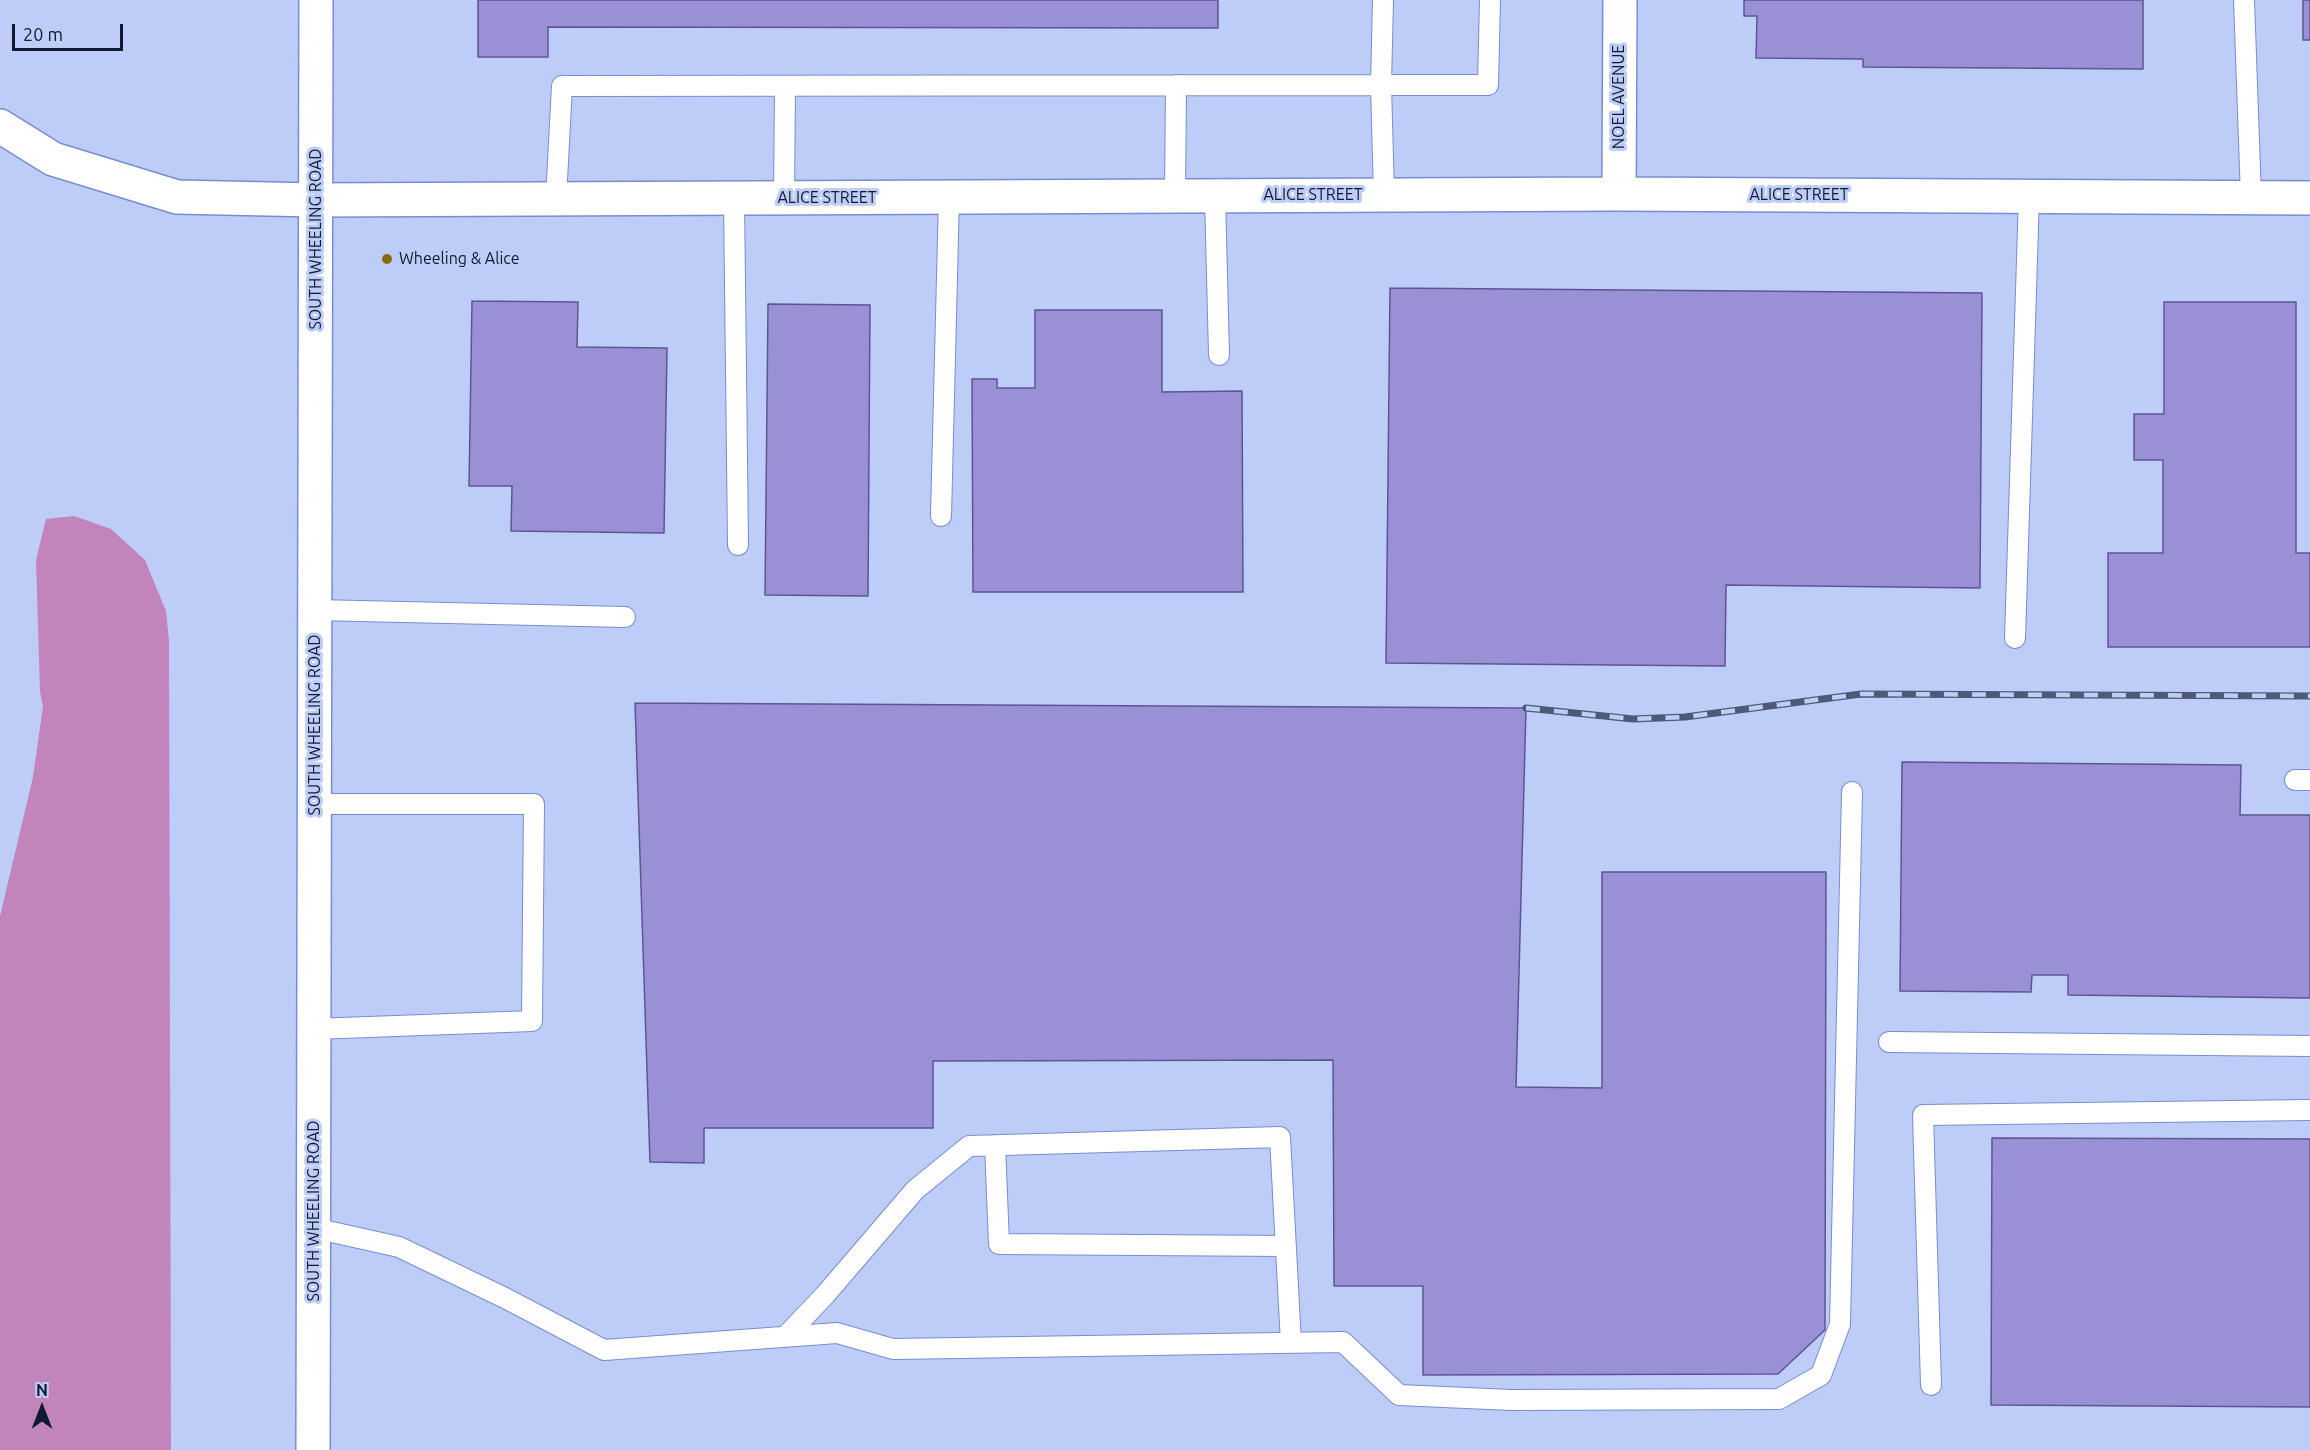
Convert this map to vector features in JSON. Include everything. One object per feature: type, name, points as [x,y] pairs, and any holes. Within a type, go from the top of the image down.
[{"type":"street","name":"SOUTH WHEELING ROAD","points":[[314,1450],[316,0]]},
{"type":"street","name":"NOEL AVENUE","points":[[1619,194],[1620,0]]},
{"type":"street","name":"ALICE STREET","points":[[0,126],[53,159],[177,196],[316,200],[1619,194],[2310,198]]},
{"type":"lane","points":[[1383,0],[1381,85],[1384,195]]},
{"type":"lane","points":[[556,199],[562,86],[1488,85],[1490,0]]},
{"type":"lane","points":[[2244,0],[2251,197]]},
{"type":"lane","points":[[1175,196],[1176,85]]},
{"type":"lane","points":[[784,198],[785,86]]},
{"type":"lane","points":[[1215,196],[1219,355]]},
{"type":"lane","points":[[2015,638],[2029,196]]},
{"type":"lane","points":[[941,516],[950,197]]},
{"type":"lane","points":[[734,198],[738,545]]},
{"type":"lane","points":[[315,609],[624,617]]},
{"type":"lane","points":[[314,1228],[399,1247],[505,1298],[604,1350],[837,1333],[893,1349],[1344,1342],[1399,1395],[1511,1400],[1779,1399],[1821,1375],[1840,1324],[1852,792]]},
{"type":"lane","points":[[314,1029],[532,1021],[534,804],[315,804]]},
{"type":"lane","points":[[1889,1042],[2310,1046]]},
{"type":"lane","points":[[1931,1385],[1923,1115],[2310,1110]]},
{"type":"lane","points":[[785,1337],[825,1295],[915,1190],[969,1146],[1280,1137],[1291,1343]]},
{"type":"lane","points":[[995,1145],[999,1244],[1286,1246]]},
{"type":"shaded area","points":[[74,516],[111,529],[145,560],[166,611],[169,641],[171,1450],[0,1450],[0,916],[33,777],[43,706],[40,692],[36,560],[46,519]]},
{"type":"building","points":[[478,0],[1218,0],[1218,28],[548,27],[548,57],[478,57]]},
{"type":"building","points":[[1744,0],[2143,0],[2143,69],[1863,67],[1863,59],[1756,58],[1757,16],[1744,16]]},
{"type":"building","points":[[2303,0],[2310,0],[2310,40],[2303,40]]},
{"type":"building","points":[[1390,288],[1982,293],[1980,588],[1726,585],[1725,666],[1386,663]]},
{"type":"building","points":[[472,301],[578,302],[577,347],[667,348],[664,533],[511,531],[512,486],[469,486]]},
{"type":"building","points":[[2164,302],[2296,302],[2296,553],[2310,553],[2310,647],[2108,647],[2108,553],[2163,553],[2163,460],[2134,460],[2134,414],[2164,414]]},
{"type":"building","points":[[768,304],[870,305],[868,596],[765,595]]},
{"type":"building","points":[[1035,310],[1162,310],[1162,392],[1242,391],[1243,592],[973,592],[972,379],[997,379],[997,388],[1035,388]]},
{"type":"building","points":[[635,703],[1526,708],[1516,1087],[1602,1088],[1602,872],[1826,872],[1825,1330],[1778,1374],[1423,1375],[1423,1286],[1334,1286],[1333,1060],[933,1061],[933,1128],[704,1128],[704,1163],[650,1162]]},
{"type":"building","points":[[1902,762],[2241,765],[2240,815],[2310,815],[2310,998],[2068,995],[2068,975],[2032,975],[2031,992],[1900,991]]},
{"type":"building","points":[[1992,1138],[2310,1139],[2310,1407],[1991,1405]]},
{"type":"railway","points":[[1526,708],[1633,719],[1685,717],[1861,694],[2310,696]]},
{"type":"place","name":"Wheeling & Alice","points":[[387,259]]}]
